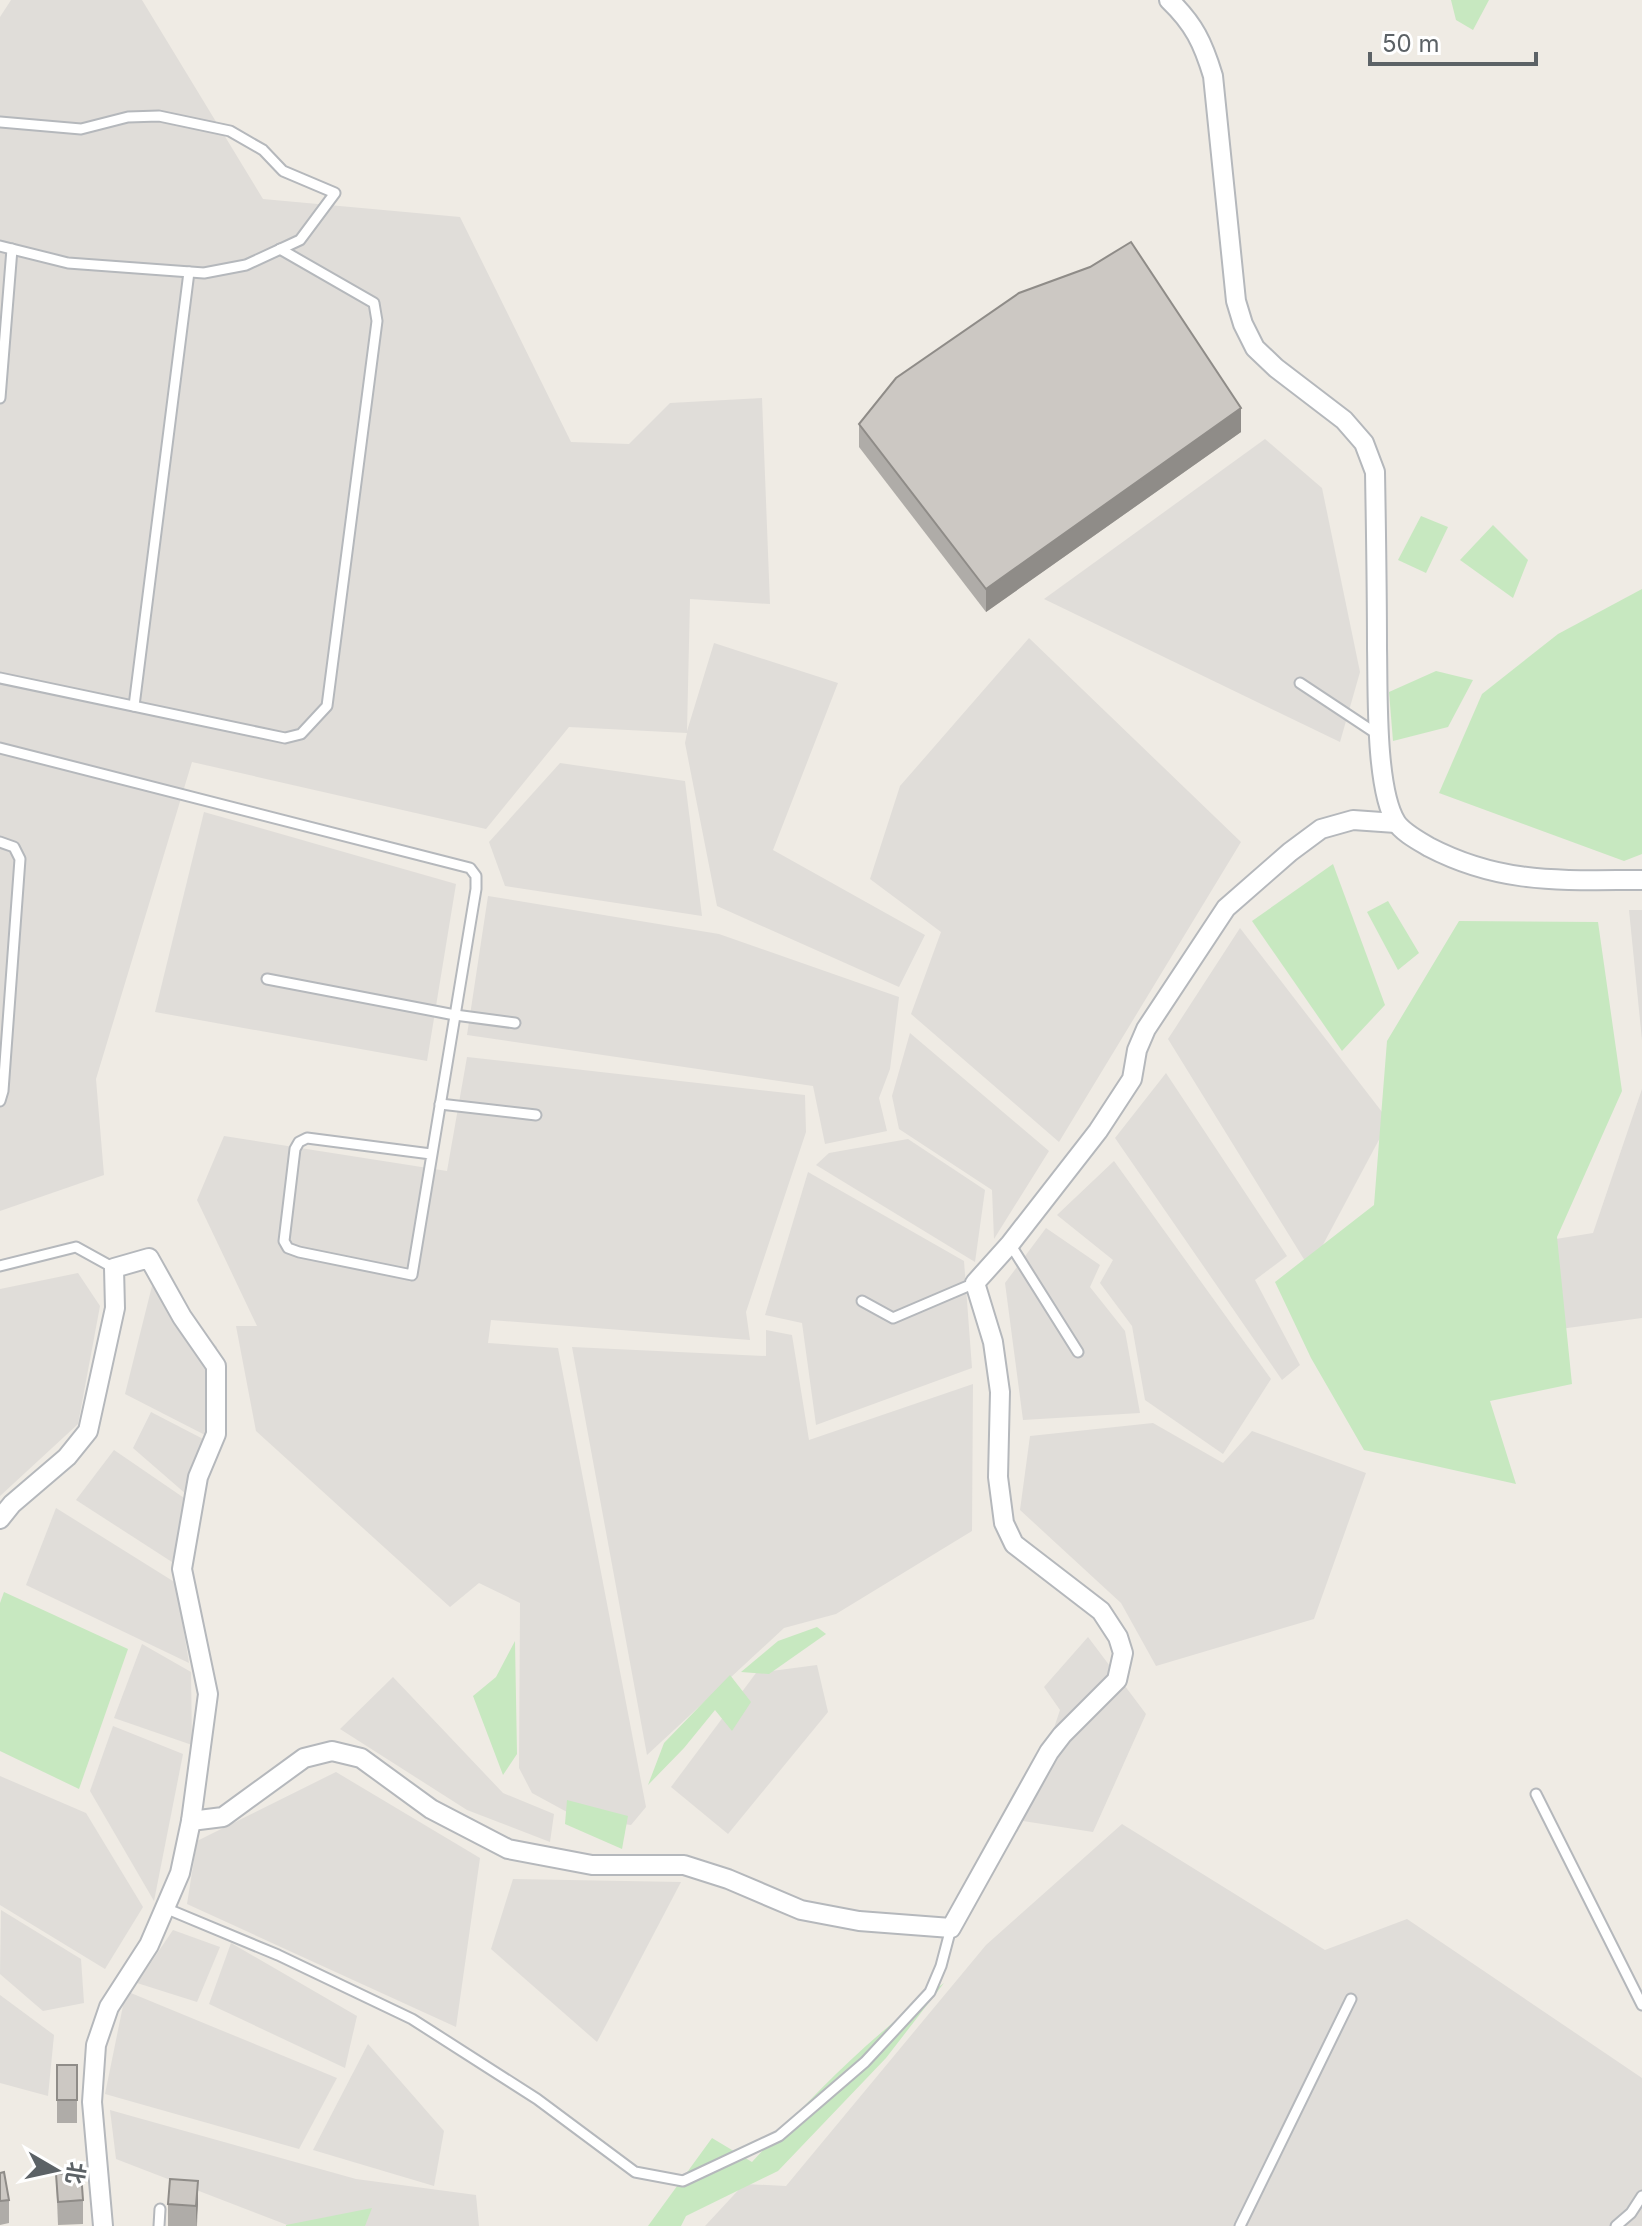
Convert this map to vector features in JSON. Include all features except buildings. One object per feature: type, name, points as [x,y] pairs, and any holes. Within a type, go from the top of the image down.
[{"type":"street","points":[[1169,0],[1190,20],[1205,49],[1213,76],[1236,301],[1243,324],[1255,348],[1276,368],[1344,420],[1364,443],[1375,472],[1378,735],[1387,796],[1396,823],[1443,854],[1512,877],[1565,881],[1642,880]]},
{"type":"street","points":[[191,1821],[223,1817],[304,1758],[332,1751],[361,1758],[431,1809],[508,1849],[592,1865],[684,1865],[728,1879],[801,1910],[859,1921],[951,1928],[1049,1752],[1117,1680],[1123,1653],[1118,1637],[1101,1611],[1014,1544],[1004,1523],[998,1477],[1000,1392],[993,1342],[975,1283],[1010,1244],[1090,1141],[1132,1079],[1137,1050],[1146,1029],[1226,908],[1321,829],[1353,820],[1396,823]]},
{"type":"street","points":[[0,1519],[12,1504],[67,1457],[88,1431],[115,1308],[114,1268],[149,1258],[182,1317],[216,1366],[216,1434],[198,1477],[182,1569],[208,1694],[191,1821],[180,1873],[149,1945],[109,2007],[96,2045],[92,2102],[103,2226]]},
{"type":"lane","points":[[0,122],[81,129],[128,117],[159,116],[230,131],[263,150],[283,171],[335,193],[300,240],[246,265],[204,273],[68,263],[0,246]]},
{"type":"lane","points":[[0,398],[12,249]]},
{"type":"lane","points":[[0,678],[285,738],[301,734],[327,706],[377,321],[374,303],[280,249]]},
{"type":"lane","points":[[134,706],[189,272]]},
{"type":"lane","points":[[1300,683],[1378,735]]},
{"type":"lane","points":[[0,748],[470,868],[476,876],[476,889],[412,1275],[288,1248],[284,1241],[295,1149],[299,1142],[307,1138],[431,1154]]},
{"type":"lane","points":[[0,842],[14,847],[20,859],[0,1101]]},
{"type":"lane","points":[[267,979],[455,1015],[515,1023]]},
{"type":"lane","points":[[440,1104],[536,1115]]},
{"type":"lane","points":[[1010,1244],[1078,1352]]},
{"type":"lane","points":[[0,1266],[76,1247],[114,1268]]},
{"type":"lane","points":[[862,1301],[893,1318],[975,1283]]},
{"type":"lane","points":[[1536,1794],[1642,2005]]},
{"type":"lane","points":[[165,1908],[278,1955],[412,2019],[537,2099],[635,2172],[683,2181],[779,2136],[865,2062],[930,1992],[951,1928]]},
{"type":"lane","points":[[1240,2226],[1351,1999]]},
{"type":"lane","points":[[1616,2226],[1631,2213],[1642,2196]]},
{"type":"lane","points":[[159,2226],[160,2209]]},
{"type":"shaded area","points":[[11,0],[142,0],[263,199],[460,217],[571,442],[629,444],[670,403],[762,398],[770,604],[690,599],[687,731],[714,643],[838,683],[773,850],[925,935],[899,987],[717,906],[685,743],[687,733],[569,727],[486,829],[192,762],[96,1079],[104,1175],[0,1211],[0,17]]},
{"type":"shaded area","points":[[1265,439],[1322,488],[1360,672],[1340,742],[1044,599]]},
{"type":"shaded area","points":[[1029,638],[1241,842],[1059,1142],[911,1014],[941,932],[870,879],[900,786]]},
{"type":"shaded area","points":[[560,763],[685,781],[702,916],[505,886],[489,842]]},
{"type":"shaded area","points":[[204,812],[456,884],[427,1061],[155,1012]]},
{"type":"shaded area","points":[[488,896],[719,934],[899,997],[890,1069],[879,1098],[887,1131],[825,1144],[813,1086],[467,1035]]},
{"type":"shaded area","points":[[1629,910],[1642,910],[1642,1040]]},
{"type":"shaded area","points":[[1240,928],[1389,1121],[1310,1269],[1168,1039]]},
{"type":"shaded area","points":[[910,1033],[1049,1151],[994,1239],[992,1190],[899,1129],[892,1096]]},
{"type":"shaded area","points":[[467,1057],[805,1095],[806,1132],[746,1312],[750,1340],[491,1320],[488,1343],[558,1348],[646,1807],[631,1825],[578,1818],[532,1793],[519,1768],[520,1603],[479,1583],[450,1607],[256,1431],[236,1326],[257,1326],[197,1200],[224,1136],[447,1171]]},
{"type":"shaded area","points":[[1166,1073],[1287,1256],[1255,1280],[1300,1365],[1282,1380],[1115,1138]]},
{"type":"shaded area","points":[[1642,1089],[1642,1318],[1545,1331],[1537,1242],[1593,1233]]},
{"type":"shaded area","points":[[908,1139],[985,1190],[975,1262],[816,1165],[829,1153]]},
{"type":"shaded area","points":[[1114,1161],[1271,1379],[1223,1454],[1145,1400],[1132,1326],[1100,1283],[1113,1260],[1057,1215]]},
{"type":"shaded area","points":[[808,1172],[964,1261],[972,1368],[816,1425],[802,1323],[765,1315]]},
{"type":"shaded area","points":[[1046,1228],[1100,1265],[1090,1287],[1125,1331],[1140,1413],[1023,1420],[1005,1283]]},
{"type":"shaded area","points":[[78,1273],[100,1306],[78,1424],[0,1496],[0,1289]]},
{"type":"shaded area","points":[[153,1282],[217,1347],[205,1435],[125,1394]]},
{"type":"shaded area","points":[[766,1330],[792,1335],[809,1440],[973,1384],[972,1531],[836,1614],[784,1628],[647,1755],[572,1347],[766,1356]]},
{"type":"shaded area","points":[[151,1412],[207,1441],[186,1494],[133,1448]]},
{"type":"shaded area","points":[[1153,1423],[1223,1463],[1252,1431],[1366,1473],[1314,1619],[1156,1666],[1121,1603],[1020,1510],[1030,1436]]},
{"type":"shaded area","points":[[114,1450],[187,1500],[172,1562],[76,1500]]},
{"type":"shaded area","points":[[56,1508],[176,1583],[189,1663],[26,1585]]},
{"type":"shaded area","points":[[1088,1637],[1146,1714],[1093,1832],[1023,1821],[1060,1710],[1044,1687]]},
{"type":"shaded area","points":[[142,1644],[191,1672],[192,1745],[114,1718]]},
{"type":"shaded area","points":[[817,1665],[828,1712],[728,1834],[671,1787],[756,1673]]},
{"type":"shaded area","points":[[393,1677],[503,1793],[554,1814],[550,1842],[467,1810],[340,1729]]},
{"type":"shaded area","points":[[113,1726],[183,1754],[154,1901],[90,1791]]},
{"type":"shaded area","points":[[336,1772],[480,1858],[456,2027],[187,1904],[197,1841]]},
{"type":"shaded area","points":[[0,1776],[86,1813],[143,1907],[105,1969],[0,1905]]},
{"type":"shaded area","points":[[1122,1824],[1325,1950],[1407,1919],[1642,2078],[1642,2226],[705,2226],[744,2184],[786,2186],[986,1945]]},
{"type":"shaded area","points":[[513,1879],[681,1882],[597,2042],[491,1949]]},
{"type":"shaded area","points":[[1,1910],[81,1959],[84,2003],[43,2011],[0,1974]]},
{"type":"shaded area","points":[[173,1930],[220,1947],[197,2002],[137,1983]]},
{"type":"shaded area","points":[[231,1943],[357,2016],[345,2068],[209,2004]]},
{"type":"shaded area","points":[[126,1991],[337,2078],[299,2149],[105,2094]]},
{"type":"shaded area","points":[[0,1995],[54,2035],[48,2096],[0,2083]]},
{"type":"shaded area","points":[[368,2044],[444,2131],[434,2186],[313,2150]]},
{"type":"shaded area","points":[[110,2110],[356,2179],[476,2195],[479,2226],[290,2226],[116,2159]]},
{"type":"green space","points":[[1451,0],[1489,0],[1473,30],[1456,20]]},
{"type":"green space","points":[[1421,516],[1448,527],[1426,573],[1398,560]]},
{"type":"green space","points":[[1493,525],[1528,560],[1513,598],[1460,560]]},
{"type":"green space","points":[[1642,589],[1642,854],[1624,861],[1439,793],[1482,694],[1558,634]]},
{"type":"green space","points":[[1436,671],[1473,680],[1448,727],[1393,741],[1389,692]]},
{"type":"green space","points":[[1333,864],[1385,1005],[1342,1051],[1252,921]]},
{"type":"green space","points":[[1388,901],[1419,953],[1398,970],[1367,912]]},
{"type":"green space","points":[[1459,921],[1598,922],[1622,1091],[1557,1237],[1572,1384],[1490,1401],[1516,1484],[1364,1450],[1311,1358],[1275,1282],[1374,1205],[1387,1041]]},
{"type":"green space","points":[[4,1592],[128,1649],[79,1789],[0,1751],[0,1603]]},
{"type":"green space","points":[[817,1627],[826,1634],[769,1674],[741,1672],[778,1641]]},
{"type":"green space","points":[[515,1641],[517,1754],[503,1775],[473,1696],[496,1677]]},
{"type":"green space","points":[[730,1675],[751,1702],[732,1731],[715,1710],[648,1785],[664,1743]]},
{"type":"green space","points":[[567,1800],[628,1816],[622,1849],[565,1824]]},
{"type":"green space","points":[[944,1983],[886,2058],[778,2171],[686,2216],[681,2226],[648,2226],[712,2138],[752,2162],[843,2067]]},
{"type":"green space","points":[[372,2208],[365,2226],[286,2226],[286,2225]]}]
